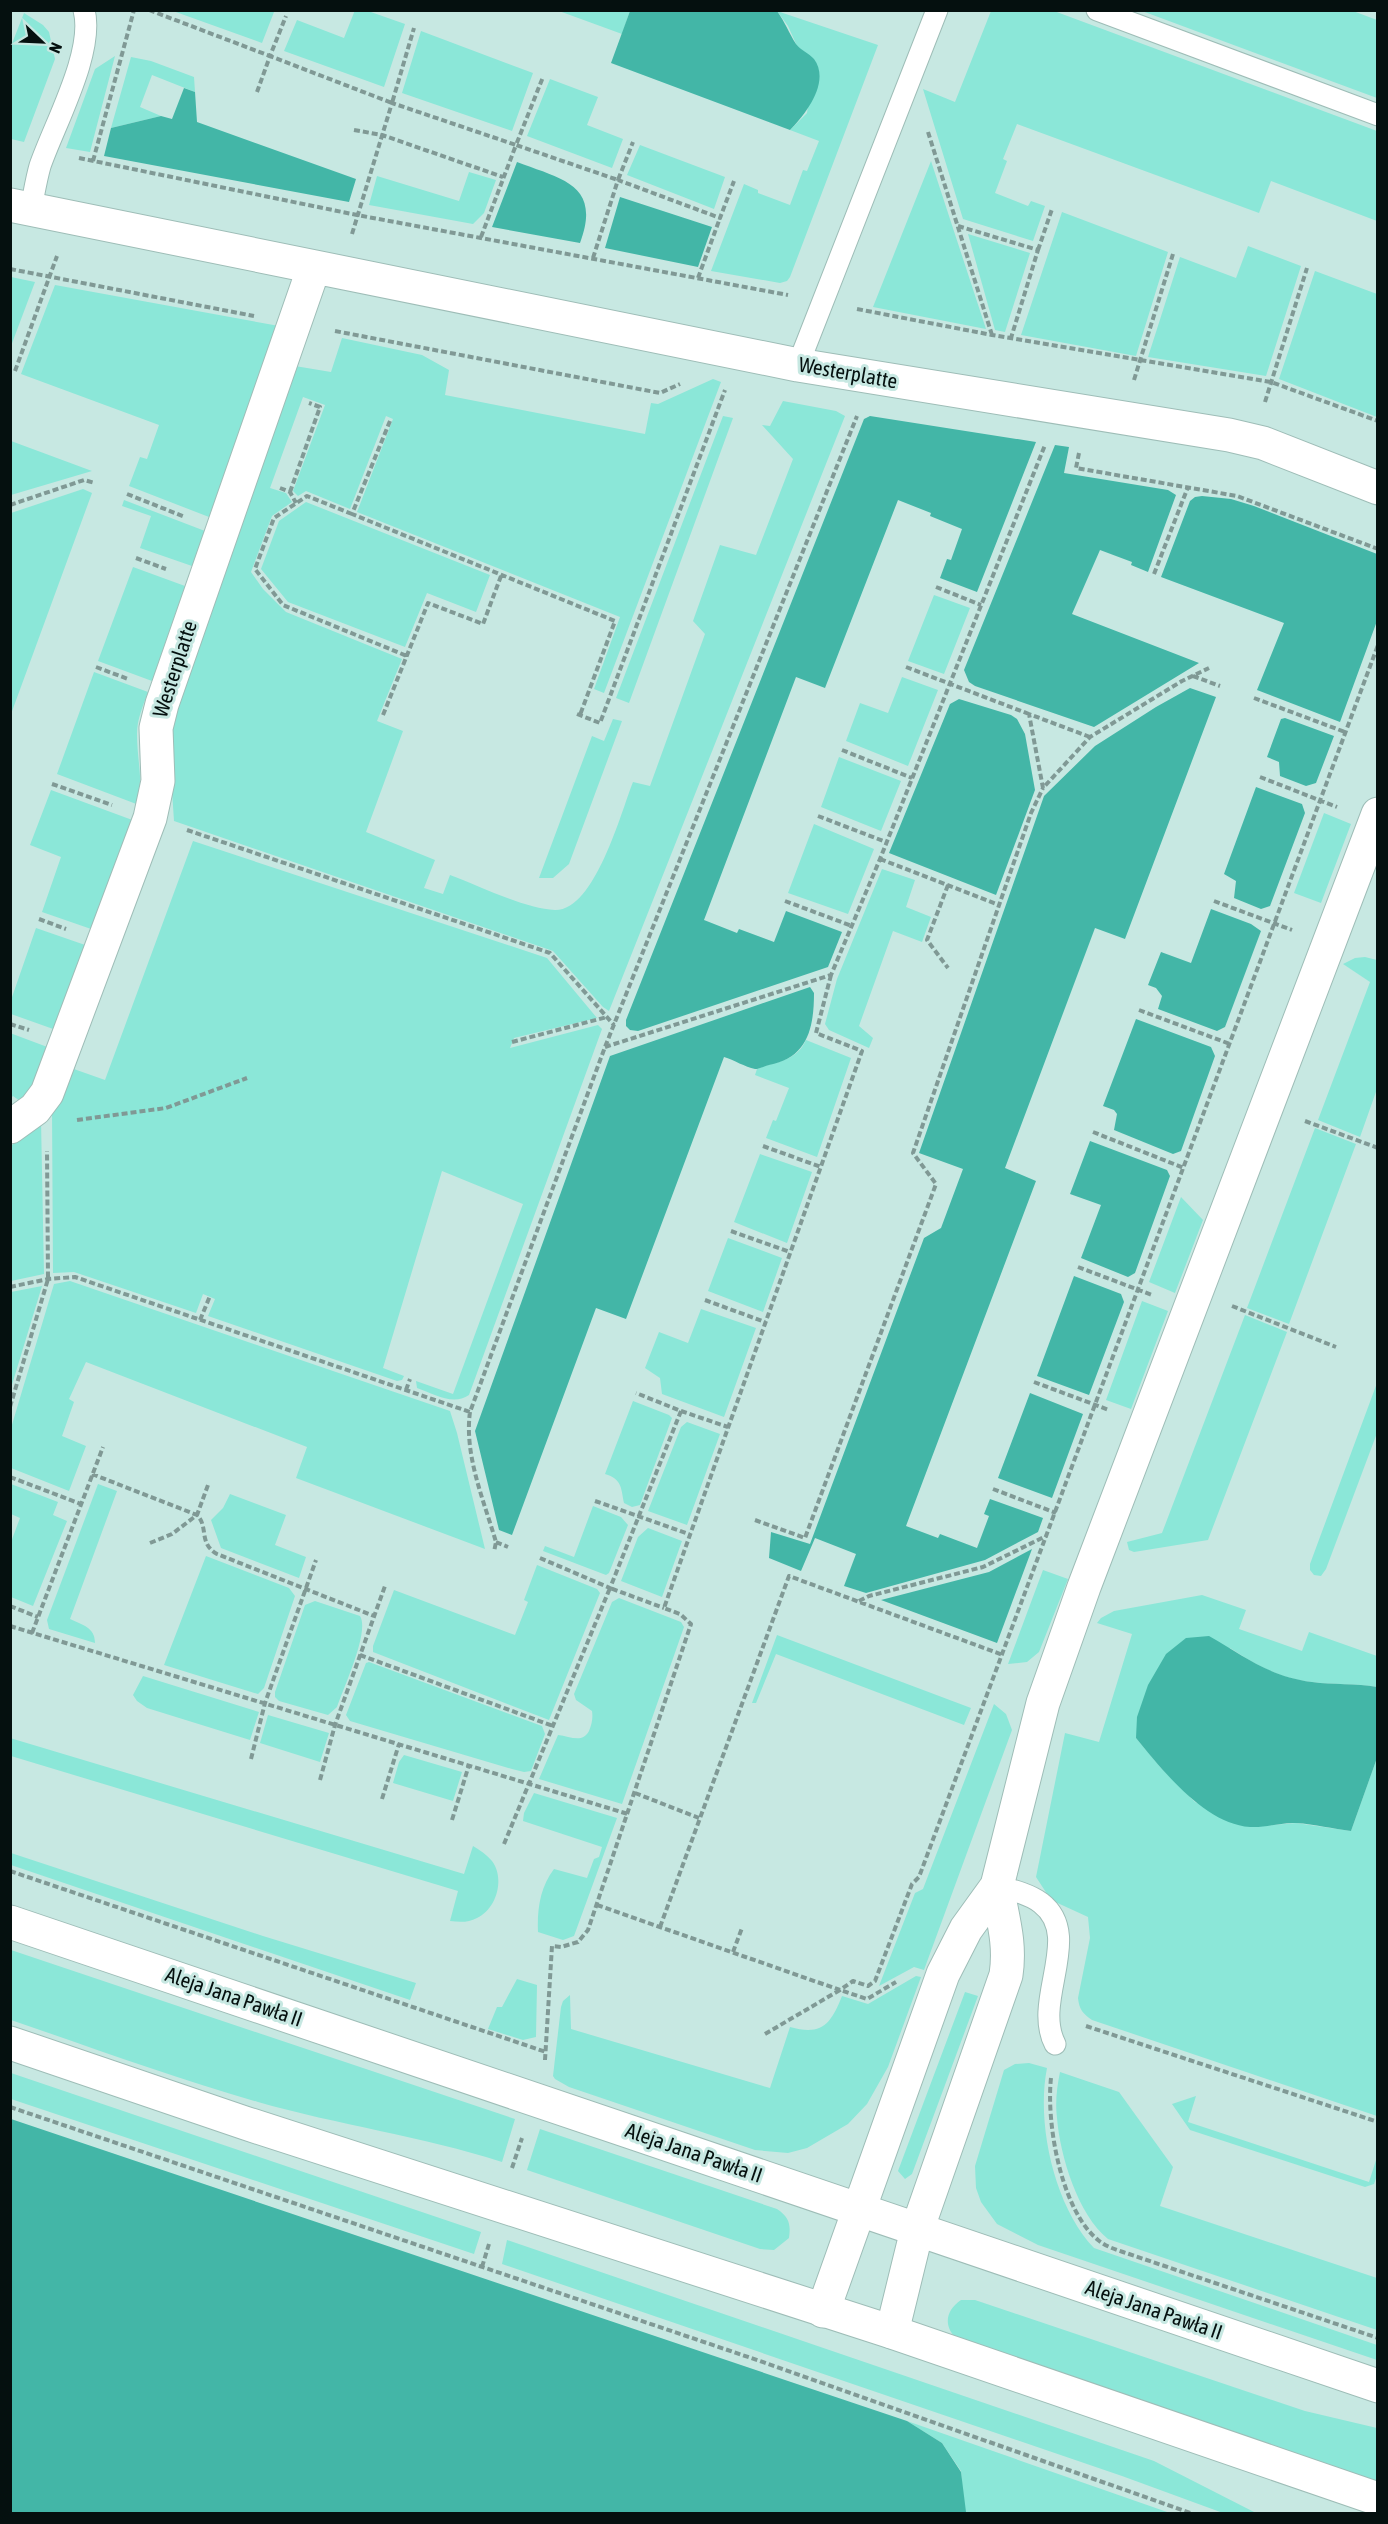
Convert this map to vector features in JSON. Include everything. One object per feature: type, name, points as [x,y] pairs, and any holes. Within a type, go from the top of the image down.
[{"type":"street","name":"Westerplatte","points":[[21,206],[798,365],[1253,440],[1377,488]]},
{"type":"street","name":"Westerplatte","points":[[31,1120],[47,1093],[150,818],[158,781],[156,728],[160,712],[293,323],[328,269]]},
{"type":"street","points":[[824,2311],[950,1958],[966,1929],[998,1886],[1043,1703],[1192,1300],[1376,818]]},
{"type":"street","points":[[891,2332],[917,2230],[1006,1975],[1010,1954],[998,1886]]},
{"type":"street","name":"Aleja Jana Pawła II","points":[[10,1922],[534,2097],[859,2211],[1377,2386]]},
{"type":"street","points":[[10,2043],[245,2123],[891,2332],[1377,2499]]},
{"type":"lane","points":[[21,206],[46,152],[82,57],[87,30],[84,10]]},
{"type":"lane","points":[[798,365],[937,10]]},
{"type":"lane","points":[[1097,10],[1377,115]]},
{"type":"lane","points":[[998,1886],[1040,1902],[1056,1920],[1059,1937],[1048,2025],[1055,2044]]},
{"type":"path","points":[[93,161],[134,10]]},
{"type":"path","points":[[149,10],[392,103],[618,180],[720,218]]},
{"type":"path","points":[[256,92],[285,16]]},
{"type":"path","points":[[328,269],[357,215],[414,28]]},
{"type":"path","points":[[910,76],[992,335]]},
{"type":"path","points":[[481,237],[543,77]]},
{"type":"path","points":[[354,130],[382,135],[503,177]]},
{"type":"path","points":[[593,258],[633,142]]},
{"type":"path","points":[[46,152],[357,215],[789,295],[787,300]]},
{"type":"path","points":[[698,278],[734,181]]},
{"type":"path","points":[[1011,338],[1053,209]]},
{"type":"path","points":[[15,371],[72,216]]},
{"type":"path","points":[[957,226],[1038,250]]},
{"type":"path","points":[[1124,418],[1173,254]]},
{"type":"path","points":[[1253,440],[1307,268]]},
{"type":"path","points":[[10,269],[660,393],[691,379]]},
{"type":"path","points":[[822,302],[992,335],[1271,382],[1377,422]]},
{"type":"path","points":[[407,656],[283,605],[255,569],[274,518],[307,496],[615,621],[579,715],[600,723],[739,353]]},
{"type":"path","points":[[494,1552],[496,1542],[470,1449],[468,1428],[470,1412],[605,1047],[860,406],[868,378]]},
{"type":"path","points":[[290,492],[320,407],[305,401]]},
{"type":"path","points":[[664,1608],[862,1051],[816,1033],[831,975],[880,859],[1059,408]]},
{"type":"path","points":[[352,514],[390,421]]},
{"type":"path","points":[[1079,451],[1076,468],[1249,499],[1377,549]]},
{"type":"path","points":[[10,505],[84,480],[95,483]]},
{"type":"path","points":[[275,486],[290,492],[296,503]]},
{"type":"path","points":[[1154,574],[1188,487]]},
{"type":"path","points":[[127,494],[221,531]]},
{"type":"path","points":[[383,715],[428,603],[483,624],[501,576]]},
{"type":"path","points":[[936,587],[981,605]]},
{"type":"path","points":[[597,1905],[840,1990],[853,1981],[868,1986],[875,1981],[912,1884],[919,1877],[1003,1655],[1377,645]]},
{"type":"path","points":[[906,667],[1090,737]]},
{"type":"path","points":[[755,1520],[805,1538],[936,1184],[913,1153],[1031,813],[1043,788],[1090,737],[1209,668]]},
{"type":"path","points":[[1192,676],[1220,686]]},
{"type":"path","points":[[1254,698],[1345,732]]},
{"type":"path","points":[[1029,714],[1043,788]]},
{"type":"path","points":[[842,750],[912,778]]},
{"type":"path","points":[[1260,777],[1320,801],[1376,818]]},
{"type":"path","points":[[52,784],[550,953],[614,1025]]},
{"type":"path","points":[[818,816],[886,842]]},
{"type":"path","points":[[880,859],[999,905]]},
{"type":"path","points":[[948,885],[927,940],[948,968]]},
{"type":"path","points":[[785,901],[852,926]]},
{"type":"path","points":[[1214,901],[1327,943]]},
{"type":"path","points":[[605,1047],[831,975]]},
{"type":"path","points":[[1139,1010],[1230,1044]]},
{"type":"path","points":[[512,1042],[607,1017]]},
{"type":"path","points":[[10,1407],[48,1279],[31,1120],[166,1108],[247,1078]]},
{"type":"path","points":[[1265,1107],[1377,1148]]},
{"type":"path","points":[[1093,1132],[1184,1168]]},
{"type":"path","points":[[763,1146],[821,1167]]},
{"type":"path","points":[[731,1231],[790,1252]]},
{"type":"path","points":[[1078,1267],[1138,1290],[1192,1300],[1336,1347]]},
{"type":"path","points":[[10,1287],[48,1279],[75,1277],[470,1412]]},
{"type":"path","points":[[200,1320],[210,1296]]},
{"type":"path","points":[[705,1300],[765,1322]]},
{"type":"path","points":[[406,1390],[410,1379]]},
{"type":"path","points":[[1034,1382],[1146,1424]]},
{"type":"path","points":[[636,1393],[728,1427]]},
{"type":"path","points":[[504,1844],[681,1411]]},
{"type":"path","points":[[32,1633],[103,1447]]},
{"type":"path","points":[[92,1474],[197,1515],[200,1518],[205,1543],[209,1550],[374,1616]]},
{"type":"path","points":[[10,1477],[81,1504]]},
{"type":"path","points":[[150,1543],[172,1534],[197,1515],[208,1485]]},
{"type":"path","points":[[993,1489],[1056,1513]]},
{"type":"path","points":[[595,1501],[689,1534]]},
{"type":"path","points":[[859,1601],[869,1596],[983,1568],[1047,1536]]},
{"type":"path","points":[[496,1542],[508,1546]]},
{"type":"path","points":[[483,2267],[500,2204],[545,2068],[552,1946],[561,1947],[578,1942],[588,1930],[692,1624],[680,1614],[610,1588],[540,1558]]},
{"type":"path","points":[[251,1759],[265,1703],[316,1560]]},
{"type":"path","points":[[660,1927],[789,1576],[1003,1655]]},
{"type":"path","points":[[320,1780],[335,1725],[385,1586]]},
{"type":"path","points":[[10,1606],[38,1617]]},
{"type":"path","points":[[10,1626],[628,1814]]},
{"type":"path","points":[[360,1655],[553,1726]]},
{"type":"path","points":[[382,1799],[399,1744]]},
{"type":"path","points":[[452,1820],[469,1765]]},
{"type":"path","points":[[635,1793],[699,1818]]},
{"type":"path","points":[[10,1870],[546,2052]]},
{"type":"path","points":[[733,1952],[742,1928]]},
{"type":"path","points":[[1055,2044],[1049,2097],[1055,2147],[1074,2206],[1096,2238],[1114,2249],[1377,2338]]},
{"type":"path","points":[[10,2108],[760,2361],[1193,2514]]},
{"type":"green space","points":[[355,10],[368,11],[405,24],[384,87],[284,51],[297,20],[344,38]]},
{"type":"green space","points":[[173,11],[274,12],[262,43]]},
{"type":"green space","points":[[559,11],[630,11],[622,34]]},
{"type":"green space","points":[[630,11],[777,11],[796,44],[814,59],[818,68],[820,78],[814,98],[790,130],[611,63]]},
{"type":"green space","points":[[777,11],[878,45],[790,277],[787,281],[780,283],[711,271],[744,184],[758,190],[758,193],[790,205],[803,170],[807,171],[819,141],[790,130],[807,113],[814,60],[797,46],[788,26]]},
{"type":"green space","points":[[991,11],[1054,11],[1377,131],[1377,221],[1271,181],[1259,213],[1017,124],[1003,159],[1007,161],[995,193],[1028,206],[1031,201],[1045,206],[1033,241],[963,219],[923,89],[955,102]]},
{"type":"green space","points":[[1142,11],[1353,11],[1377,20],[1377,98]]},
{"type":"green space","points":[[24,13],[43,25],[49,32],[55,59],[24,142],[11,139],[11,46]]},
{"type":"green space","points":[[421,31],[533,73],[512,131],[402,93]]},
{"type":"green space","points":[[115,56],[90,152],[66,148],[95,69]]},
{"type":"green space","points":[[131,57],[151,61],[194,77],[195,92],[152,75],[140,107],[161,116],[111,128]]},
{"type":"green space","points":[[550,79],[598,97],[587,125],[623,139],[612,168],[527,136]]},
{"type":"green space","points":[[184,88],[195,92],[197,122],[356,179],[349,202],[104,156],[111,128],[161,116],[172,119]]},
{"type":"green space","points":[[640,145],[725,177],[714,209],[627,175]]},
{"type":"green space","points":[[931,161],[986,329],[873,307]]},
{"type":"green space","points":[[517,162],[562,180],[581,196],[586,208],[580,243],[492,227]]},
{"type":"green space","points":[[469,172],[496,180],[484,213],[473,224],[369,205],[377,176],[459,201]]},
{"type":"green space","points":[[620,197],[712,227],[698,267],[605,248]]},
{"type":"green space","points":[[1062,212],[1168,252],[1136,356],[1021,335]]},
{"type":"green space","points":[[968,234],[1030,253],[1005,332],[995,330]]},
{"type":"green space","points":[[1248,246],[1301,266],[1266,376],[1148,357],[1180,257],[1236,278]]},
{"type":"green space","points":[[1315,271],[1377,294],[1377,417],[1279,379]]},
{"type":"green space","points":[[10,277],[35,282],[11,346]]},
{"type":"green space","points":[[55,285],[279,326],[209,517],[129,486],[140,457],[147,459],[159,425],[21,374]]},
{"type":"green space","points":[[342,338],[422,355],[449,370],[445,395],[645,434],[651,403],[658,404],[713,379],[721,382],[604,693],[594,689],[620,617],[357,512],[393,419],[386,416],[350,509],[306,491],[298,496],[293,491],[325,405],[303,397],[270,488],[286,493],[292,502],[272,516],[251,572],[263,589],[286,612],[402,659],[377,721],[403,731],[366,832],[435,860],[424,888],[443,894],[450,875],[543,909],[555,910],[569,906],[582,895],[594,878],[614,836],[633,782],[650,786],[705,634],[693,621],[720,545],[756,555],[793,459],[762,425],[770,426],[783,401],[836,411],[845,416],[609,1011],[553,951],[174,821],[168,729],[295,366],[331,372]]},
{"type":"green space","points":[[723,416],[733,418],[629,703],[616,698]]},
{"type":"green space","points":[[870,416],[1036,442],[977,592],[940,578],[947,559],[951,560],[962,529],[898,500],[825,688],[796,677],[704,920],[737,933],[739,929],[774,942],[786,911],[842,932],[828,967],[638,1031],[630,1030],[626,1026],[626,1020],[864,419]]},
{"type":"green space","points":[[11,441],[92,471],[11,495]]},
{"type":"green space","points":[[1055,445],[1069,447],[1064,473],[1168,490],[1176,495],[1148,572],[1131,565],[1132,562],[1100,550],[1072,614],[1199,663],[1094,727],[975,686],[969,682],[964,670]]},
{"type":"green space","points":[[83,489],[92,493],[11,714],[11,513]]},
{"type":"green space","points":[[1202,496],[1231,499],[1254,506],[1377,554],[1377,621],[1340,722],[1257,690],[1284,623],[1161,577],[1190,501]]},
{"type":"green space","points":[[124,500],[205,531],[192,566],[140,548],[151,516],[122,506]]},
{"type":"green space","points":[[306,502],[490,575],[476,612],[427,593],[405,647],[288,602],[261,569],[279,521]]},
{"type":"green space","points":[[133,567],[185,586],[152,681],[98,661]]},
{"type":"green space","points":[[934,595],[970,608],[944,674],[908,661]]},
{"type":"green space","points":[[94,672],[148,692],[137,728],[139,805],[57,774]]},
{"type":"green space","points":[[902,677],[938,690],[908,766],[846,741],[860,703],[888,713]]},
{"type":"green space","points":[[1190,688],[1216,697],[1125,939],[1095,928],[1005,1168],[1036,1181],[906,1526],[938,1538],[940,1534],[977,1548],[989,1516],[984,1514],[990,1499],[1043,1518],[1038,1532],[985,1560],[866,1593],[844,1586],[856,1554],[815,1538],[801,1571],[769,1558],[771,1532],[810,1544],[924,1238],[941,1228],[963,1169],[919,1153],[1044,796],[1095,746]]},
{"type":"green space","points":[[959,699],[1011,715],[1017,719],[1025,734],[1035,790],[996,895],[889,853],[950,704]]},
{"type":"green space","points":[[1285,718],[1334,736],[1316,783],[1306,786],[1280,776],[1279,762],[1267,757],[1281,719]]},
{"type":"green space","points":[[613,719],[622,721],[569,864],[553,878],[539,878],[592,736],[604,741]]},
{"type":"green space","points":[[839,757],[901,781],[881,831],[821,807]]},
{"type":"green space","points":[[1256,787],[1302,804],[1305,813],[1270,906],[1261,909],[1234,898],[1236,881],[1224,874]]},
{"type":"green space","points":[[51,790],[135,821],[94,930],[42,912],[61,857],[30,845]]},
{"type":"green space","points":[[1324,813],[1351,824],[1321,903],[1294,893]]},
{"type":"green space","points":[[814,824],[874,849],[848,914],[788,893]]},
{"type":"green space","points":[[193,841],[547,958],[597,1018],[514,1038],[510,1048],[598,1025],[602,1029],[469,1395],[463,1398],[450,1399],[437,1396],[417,1388],[416,1381],[453,1394],[523,1204],[442,1171],[383,1368],[404,1376],[402,1380],[397,1381],[208,1316],[215,1299],[203,1294],[196,1313],[74,1272],[53,1273],[52,1108],[71,1068],[105,1080]]},
{"type":"green space","points":[[882,869],[915,880],[906,907],[931,917],[922,942],[893,931],[859,1026],[873,1038],[869,1048],[829,1030],[825,1024],[837,979]]},
{"type":"green space","points":[[1211,909],[1251,924],[1261,931],[1225,1027],[1217,1031],[1158,1009],[1162,996],[1156,988],[1148,985],[1161,952],[1191,963]]},
{"type":"green space","points":[[36,928],[88,946],[56,1030],[11,1014],[11,1000]]},
{"type":"green space","points":[[1365,957],[1377,960],[1377,1089],[1360,1137],[1318,1120],[1370,982],[1343,964],[1355,958]]},
{"type":"green space","points":[[810,987],[814,993],[814,1006],[810,1030],[800,1049],[792,1056],[755,1069],[724,1057],[626,1319],[596,1308],[512,1535],[499,1530],[475,1431],[610,1056]]},
{"type":"green space","points":[[1136,1019],[1211,1047],[1215,1056],[1181,1151],[1173,1154],[1114,1130],[1117,1114],[1114,1110],[1103,1106]]},
{"type":"green space","points":[[10,1033],[50,1048],[37,1081],[20,1101],[13,1096],[11,1098]]},
{"type":"green space","points":[[806,1040],[851,1058],[817,1157],[766,1138],[773,1120],[776,1121],[789,1088],[755,1075],[757,1069],[785,1060],[797,1053]]},
{"type":"green space","points":[[41,1120],[44,1274],[11,1281],[11,1146]]},
{"type":"green space","points":[[1315,1128],[1356,1144],[1289,1324],[1247,1308]]},
{"type":"green space","points":[[1090,1141],[1167,1170],[1170,1176],[1135,1273],[1128,1277],[1081,1258],[1101,1205],[1070,1194]]},
{"type":"green space","points":[[760,1154],[812,1172],[787,1243],[734,1222]]},
{"type":"green space","points":[[1181,1197],[1203,1220],[1175,1293],[1149,1282]]},
{"type":"green space","points":[[728,1238],[782,1258],[763,1312],[708,1291]]},
{"type":"green space","points":[[1074,1276],[1121,1294],[1124,1302],[1089,1395],[1037,1376]]},
{"type":"green space","points":[[70,1281],[450,1411],[485,1549],[296,1478],[307,1447],[86,1362],[69,1399],[74,1402],[62,1436],[86,1446],[69,1491],[11,1468],[11,1428],[54,1284]]},
{"type":"green space","points":[[42,1286],[11,1388],[11,1292]]},
{"type":"green space","points":[[1142,1301],[1168,1311],[1131,1409],[1106,1400]]},
{"type":"green space","points":[[701,1309],[756,1328],[724,1417],[662,1394],[660,1378],[645,1368],[659,1332],[688,1343]]},
{"type":"green space","points":[[1245,1315],[1287,1332],[1208,1540],[1134,1552],[1129,1550],[1127,1542],[1162,1533]]},
{"type":"green space","points":[[1377,1383],[1377,1433],[1326,1569],[1321,1576],[1314,1575],[1310,1570],[1310,1564]]},
{"type":"green space","points":[[1030,1393],[1083,1414],[1052,1498],[998,1478]]},
{"type":"green space","points":[[633,1401],[672,1418],[640,1505],[632,1507],[624,1503],[618,1481],[605,1474]]},
{"type":"green space","points":[[687,1422],[720,1434],[687,1525],[648,1511],[681,1427]]},
{"type":"green space","points":[[11,1484],[58,1502],[53,1515],[67,1521],[33,1606],[11,1597],[11,1542],[20,1518],[11,1514]]},
{"type":"green space","points":[[98,1484],[117,1491],[70,1619],[90,1630],[95,1643],[49,1629],[47,1620]]},
{"type":"green space","points":[[230,1494],[286,1515],[275,1545],[306,1557],[299,1578],[221,1548],[211,1520],[223,1508]]},
{"type":"green space","points":[[593,1506],[621,1517],[628,1525],[609,1573],[606,1575],[543,1551],[545,1546],[574,1557]]},
{"type":"green space","points":[[648,1528],[682,1541],[662,1597],[621,1581],[638,1537]]},
{"type":"green space","points":[[1032,1549],[997,1643],[881,1600],[989,1572]]},
{"type":"green space","points":[[206,1556],[289,1588],[295,1596],[264,1688],[258,1694],[164,1665]]},
{"type":"green space","points":[[537,1565],[597,1589],[600,1593],[549,1720],[373,1652],[373,1646],[394,1590],[515,1635],[528,1602],[524,1600]]},
{"type":"green space","points":[[1043,1570],[1068,1579],[1039,1652],[1027,1662],[1008,1664]]},
{"type":"green space","points":[[1202,1595],[1246,1610],[1239,1629],[1302,1651],[1309,1632],[1377,1656],[1377,1687],[1320,1683],[1289,1678],[1259,1666],[1230,1648],[1136,1738],[1161,1768],[1195,1802],[1250,1827],[1296,1823],[1351,1831],[1377,1758],[1377,2116],[1092,2020],[1086,2016],[1079,2005],[1078,1998],[1090,1938],[1088,1917],[1051,1900],[1036,1877],[1065,1733],[1099,1742],[1132,1634],[1097,1623],[1114,1611]]},
{"type":"green space","points":[[619,1598],[681,1622],[684,1627],[622,1804],[539,1779],[558,1735],[579,1738],[589,1731],[592,1711],[576,1700],[574,1694],[612,1602]]},
{"type":"green space","points":[[315,1601],[360,1616],[362,1623],[359,1647],[350,1674],[337,1707],[328,1715],[279,1701],[275,1697],[305,1605]]},
{"type":"green space","points":[[777,1635],[971,1708],[964,1725],[776,1654],[756,1703],[752,1703]]},
{"type":"green space","points":[[1209,1636],[1258,1665],[1296,1679],[1377,1687],[1377,1758],[1351,1831],[1296,1823],[1256,1827],[1233,1824],[1201,1806],[1186,1794],[1136,1738],[1137,1717],[1148,1685],[1166,1654],[1186,1638]]},
{"type":"green space","points":[[369,1662],[542,1726],[545,1734],[531,1771],[512,1769],[350,1721],[346,1715],[366,1663]]},
{"type":"green space","points":[[143,1676],[259,1712],[250,1740],[147,1708],[133,1695]]},
{"type":"green space","points":[[994,1704],[1006,1714],[1012,1730],[924,1970],[914,1967],[879,1986],[915,1893],[923,1889]]},
{"type":"green space","points":[[268,1715],[329,1733],[320,1762],[260,1743]]},
{"type":"green space","points":[[10,1738],[464,1874],[473,1846],[488,1857],[496,1868],[497,1892],[490,1908],[484,1914],[467,1921],[450,1921],[458,1891],[11,1756]]},
{"type":"green space","points":[[404,1755],[462,1772],[453,1801],[393,1783],[399,1762]]},
{"type":"green space","points":[[534,1793],[617,1818],[574,1936],[563,1940],[538,1932],[539,1907],[545,1883],[554,1869],[587,1878],[594,1859],[599,1857],[602,1847],[523,1821],[524,1813]]},
{"type":"green space","points":[[11,1853],[263,1936],[416,1983],[410,2000],[11,1865]]},
{"type":"green space","points":[[11,1950],[515,2119],[502,2162],[441,2145],[258,2102],[11,2020]]},
{"type":"green space","points":[[916,1976],[921,1977],[888,2067],[867,2104],[848,2124],[807,2148],[788,2153],[755,2150],[569,2087],[553,2076],[561,2007],[563,2001],[570,1995],[571,2029],[770,2088],[790,2027],[818,2029],[834,2014],[842,1996],[868,2004]]},
{"type":"green space","points":[[517,1979],[537,1985],[536,2037],[523,2040],[488,2029],[497,2007],[502,2007]]},
{"type":"green space","points":[[965,1992],[978,1996],[912,2174],[905,2179],[898,2171]]},
{"type":"green space","points":[[1029,2063],[1047,2068],[1044,2113],[1051,2163],[1068,2210],[1094,2248],[1377,2345],[1377,2360],[1038,2245],[997,2224],[981,2202],[976,2188],[975,2166],[1004,2070],[1015,2064]]},
{"type":"green space","points":[[1060,2072],[1119,2092],[1173,2167],[1160,2206],[1377,2278],[1377,2330],[1108,2239],[1097,2228],[1079,2200],[1062,2150],[1056,2112]]},
{"type":"green space","points":[[11,2073],[481,2232],[474,2254],[11,2099]]},
{"type":"green space","points":[[1196,2096],[1188,2122],[1369,2182],[1377,2157],[1377,2175],[1374,2184],[1365,2187],[1190,2130],[1172,2104]]},
{"type":"green space","points":[[11,2119],[907,2421],[942,2443],[961,2472],[966,2512],[11,2513]]},
{"type":"green space","points":[[540,2129],[777,2209],[788,2221],[789,2238],[774,2250],[760,2249],[527,2170]]},
{"type":"green space","points":[[507,2240],[1154,2461],[1256,2513],[1223,2513],[1122,2476],[502,2264]]},
{"type":"green space","points":[[961,2300],[975,2300],[1305,2411],[1377,2428],[1377,2482],[958,2340],[950,2330],[948,2319],[952,2309]]},
{"type":"green space","points":[[907,2421],[1170,2513],[964,2513],[961,2471],[942,2443]]}]
